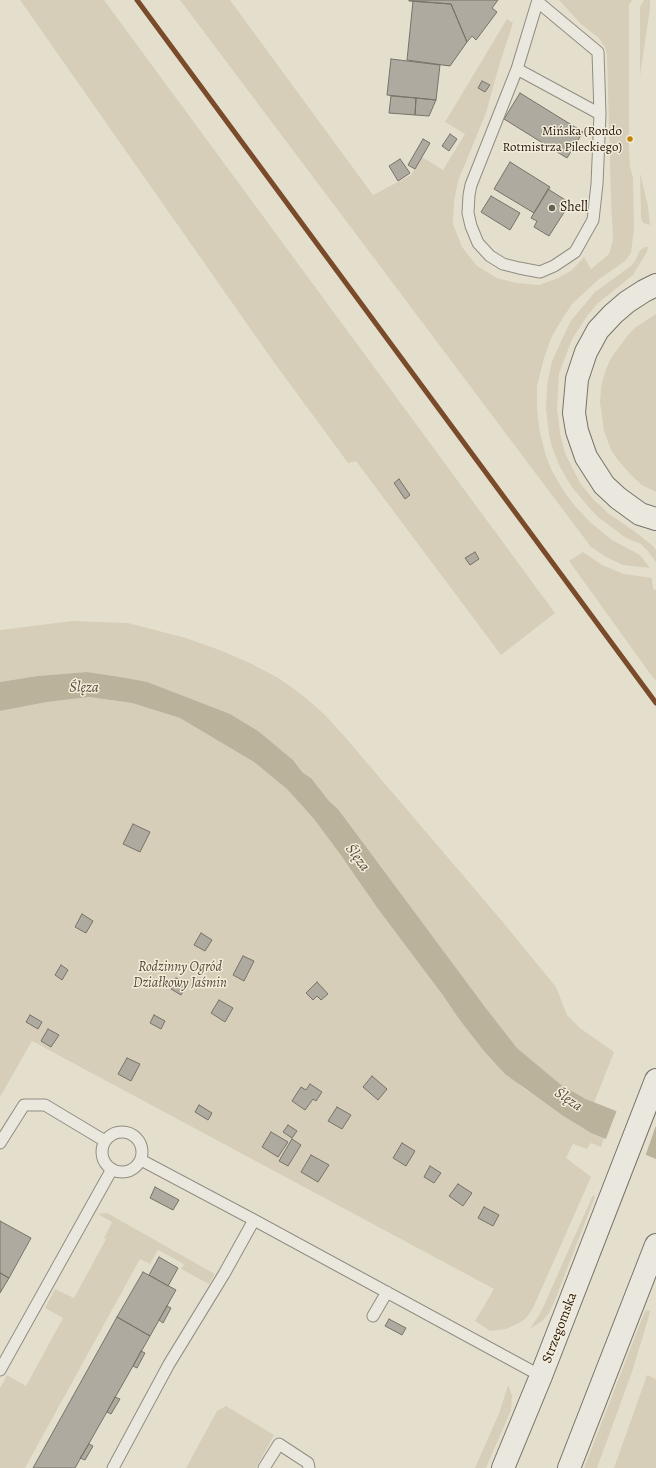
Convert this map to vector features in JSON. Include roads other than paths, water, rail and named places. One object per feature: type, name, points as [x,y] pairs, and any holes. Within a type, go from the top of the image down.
[{"type":"main road","points":[[655,284],[623,305],[605,321],[598,330],[586,352],[577,379],[574,413],[577,431],[586,457],[604,485],[618,498],[640,514],[656,519]]},
{"type":"main road","name":"Strzegomska","points":[[503,1468],[541,1376],[656,1080]]},
{"type":"main road","points":[[569,1468],[656,1245]]},
{"type":"lane","points":[[538,1],[598,52],[600,114],[597,184],[593,220],[575,252],[554,266],[540,272],[503,264],[490,256],[478,242],[471,226],[468,213],[471,185],[517,70],[538,1]]},
{"type":"lane","points":[[517,70],[600,114]]},
{"type":"lane","points":[[0,1143],[24,1105],[45,1105],[105,1141]]},
{"type":"lane","points":[[122,1131],[129,1132],[136,1137],[141,1144],[141,1160],[137,1166],[130,1170],[122,1172],[112,1169],[103,1160],[102,1152],[105,1141],[114,1133],[122,1131]]},
{"type":"lane","points":[[141,1160],[541,1376]]},
{"type":"lane","points":[[0,1370],[112,1169]]},
{"type":"lane","points":[[113,1468],[170,1364],[224,1274],[254,1220]]},
{"type":"lane","points":[[373,1316],[387,1292]]},
{"type":"lane","points":[[264,1468],[278,1444],[308,1463],[309,1468]]},
{"type":"water","name":"Ślęza","points":[[87,672],[147,682],[230,714],[258,731],[293,760],[303,773],[311,778],[329,801],[338,809],[517,1048],[560,1084],[586,1099],[656,1127],[656,1159],[591,1133],[562,1115],[505,1074],[484,1051],[459,1019],[314,819],[287,789],[254,762],[180,718],[132,703],[89,697],[47,702],[0,711],[0,682],[37,676]]},
{"type":"place","name":"Mińska (Rondo Rotmistrza Pileckiego)","points":[[630,139]]},
{"type":"place","name":"Shell","points":[[552,208]]},
{"type":"park label","name":"Rodzinny Ogród Działkowy Jaśmin","points":[[180,976]]}]
